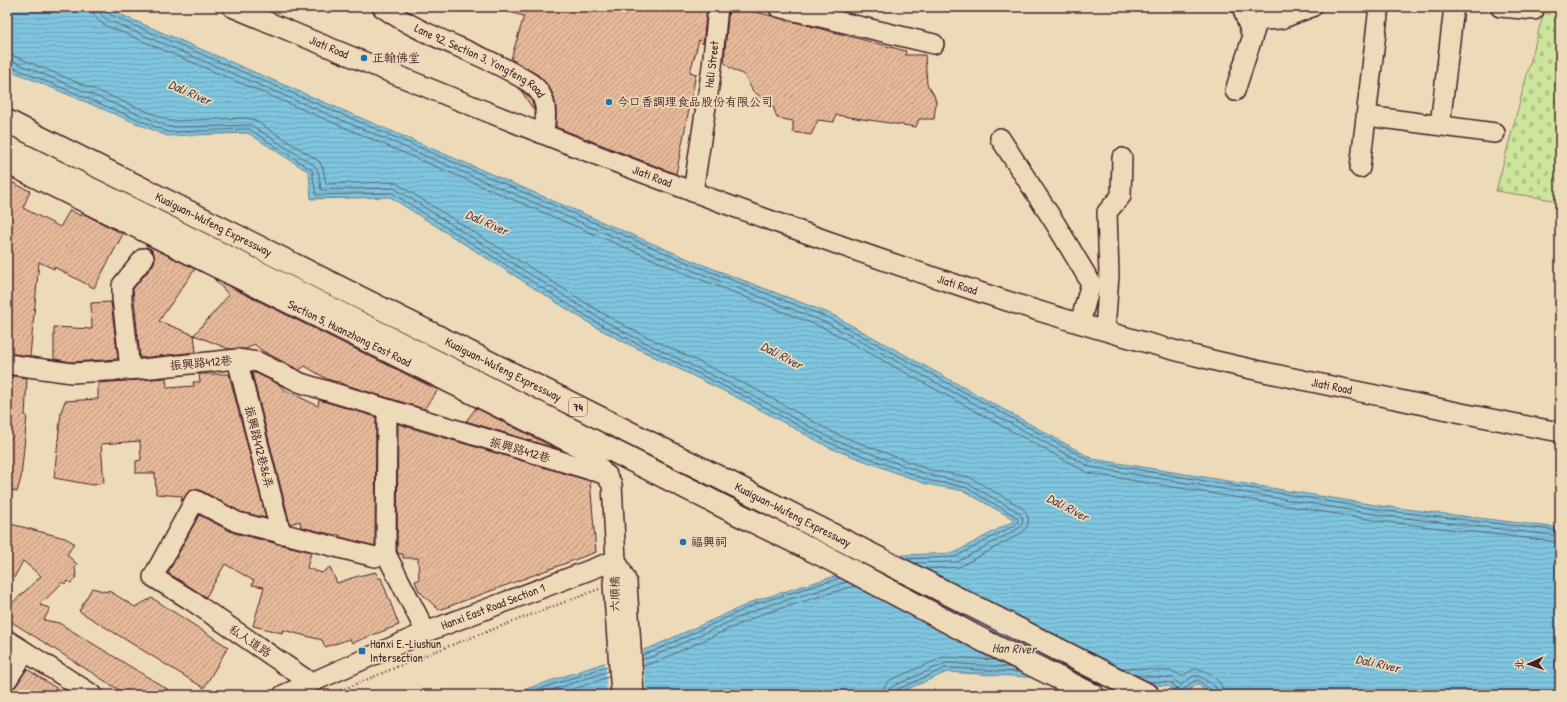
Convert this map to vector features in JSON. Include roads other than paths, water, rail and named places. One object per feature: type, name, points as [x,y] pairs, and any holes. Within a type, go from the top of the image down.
[{"type":"highway","name":"Kuaiguan-Wufeng Expressway","points":[[7,121],[732,484],[1148,695]]},
{"type":"highway","name":"Kuaiguan-Wufeng Expressway","points":[[7,147],[820,554],[986,642],[1093,695]]},
{"type":"street","name":"Jiati Road","points":[[232,7],[543,134],[693,192],[852,250],[969,289],[1105,330],[1216,360],[1448,411],[1560,432]]},
{"type":"street","name":"Lane 92, Section 3, Yongfeng Road","points":[[382,7],[398,19],[495,63],[535,86],[545,104],[546,122],[543,134]]},
{"type":"street","name":"Heli Street","points":[[693,192],[712,67],[718,7]]},
{"type":"street","points":[[778,7],[934,44]]},
{"type":"street","points":[[1242,7],[1252,36]]},
{"type":"street","points":[[1235,91],[1257,23],[1264,20],[1281,19],[1312,7]]},
{"type":"street","points":[[1360,168],[1379,7]]},
{"type":"street","points":[[1440,125],[1454,7]]},
{"type":"street","points":[[1500,7],[1534,10]]},
{"type":"street","points":[[1366,116],[1495,133]]},
{"type":"street","points":[[1000,138],[1055,223],[1091,283],[1080,322]]},
{"type":"street","points":[[1105,330],[1109,275],[1108,212],[1121,196],[1122,158]]},
{"type":"street","name":"Section 5, Huanzhong East Road","points":[[7,164],[588,452],[607,475],[612,484],[616,560]]},
{"type":"street","points":[[130,369],[122,298],[122,285],[144,258]]},
{"type":"street","name":"振興路412巷","points":[[7,364],[72,373],[236,359],[258,362],[301,383],[607,475]]},
{"type":"street","name":"振興路412巷86弄","points":[[236,359],[281,534]]},
{"type":"street","points":[[387,410],[386,554],[426,632]]},
{"type":"street","name":"私人道路","points":[[281,534],[237,522],[195,500],[153,577],[189,599],[310,682]]},
{"type":"street","points":[[281,534],[374,557],[386,554]]},
{"type":"street","name":"六順橋","points":[[616,560],[613,584],[621,695]]},
{"type":"street","name":"六順橋","points":[[616,560],[627,582],[634,695]]},
{"type":"street","name":"Hanxi East Road Section 1","points":[[283,695],[426,632],[616,560]]},
{"type":"street","points":[[7,640],[93,695]]},
{"type":"street","points":[[7,680],[25,652]]},
{"type":"water","points":[[7,7],[103,7],[693,261],[831,314],[1093,459],[1381,506],[1560,528],[1560,695],[1211,695],[1197,684],[1183,695],[1175,695],[1170,686],[947,672],[894,695],[508,695],[652,647],[757,600],[904,555],[954,553],[1015,520],[964,491],[926,484],[830,448],[746,402],[622,341],[594,326],[390,197],[311,199],[309,172],[248,133],[167,136],[7,69]]},
{"type":"place","name":"正翰佛堂","points":[[364,58]]},
{"type":"place","name":"今口香調理食品股份有限公司","points":[[609,102]]},
{"type":"place","name":"福興祠","points":[[683,542]]},
{"type":"place","name":"Hanxi E.-Liushun Intersection","points":[[362,651]]},
{"type":"water label","name":"Dali River","points":[[190,92]]},
{"type":"water label","name":"Dali River","points":[[487,222]]},
{"type":"water label","name":"Dali River","points":[[782,355]]},
{"type":"water label","name":"Dali River","points":[[1068,507]]},
{"type":"water label","name":"Han River","points":[[1014,648]]},
{"type":"water label","name":"Dali River","points":[[1378,663]]}]
